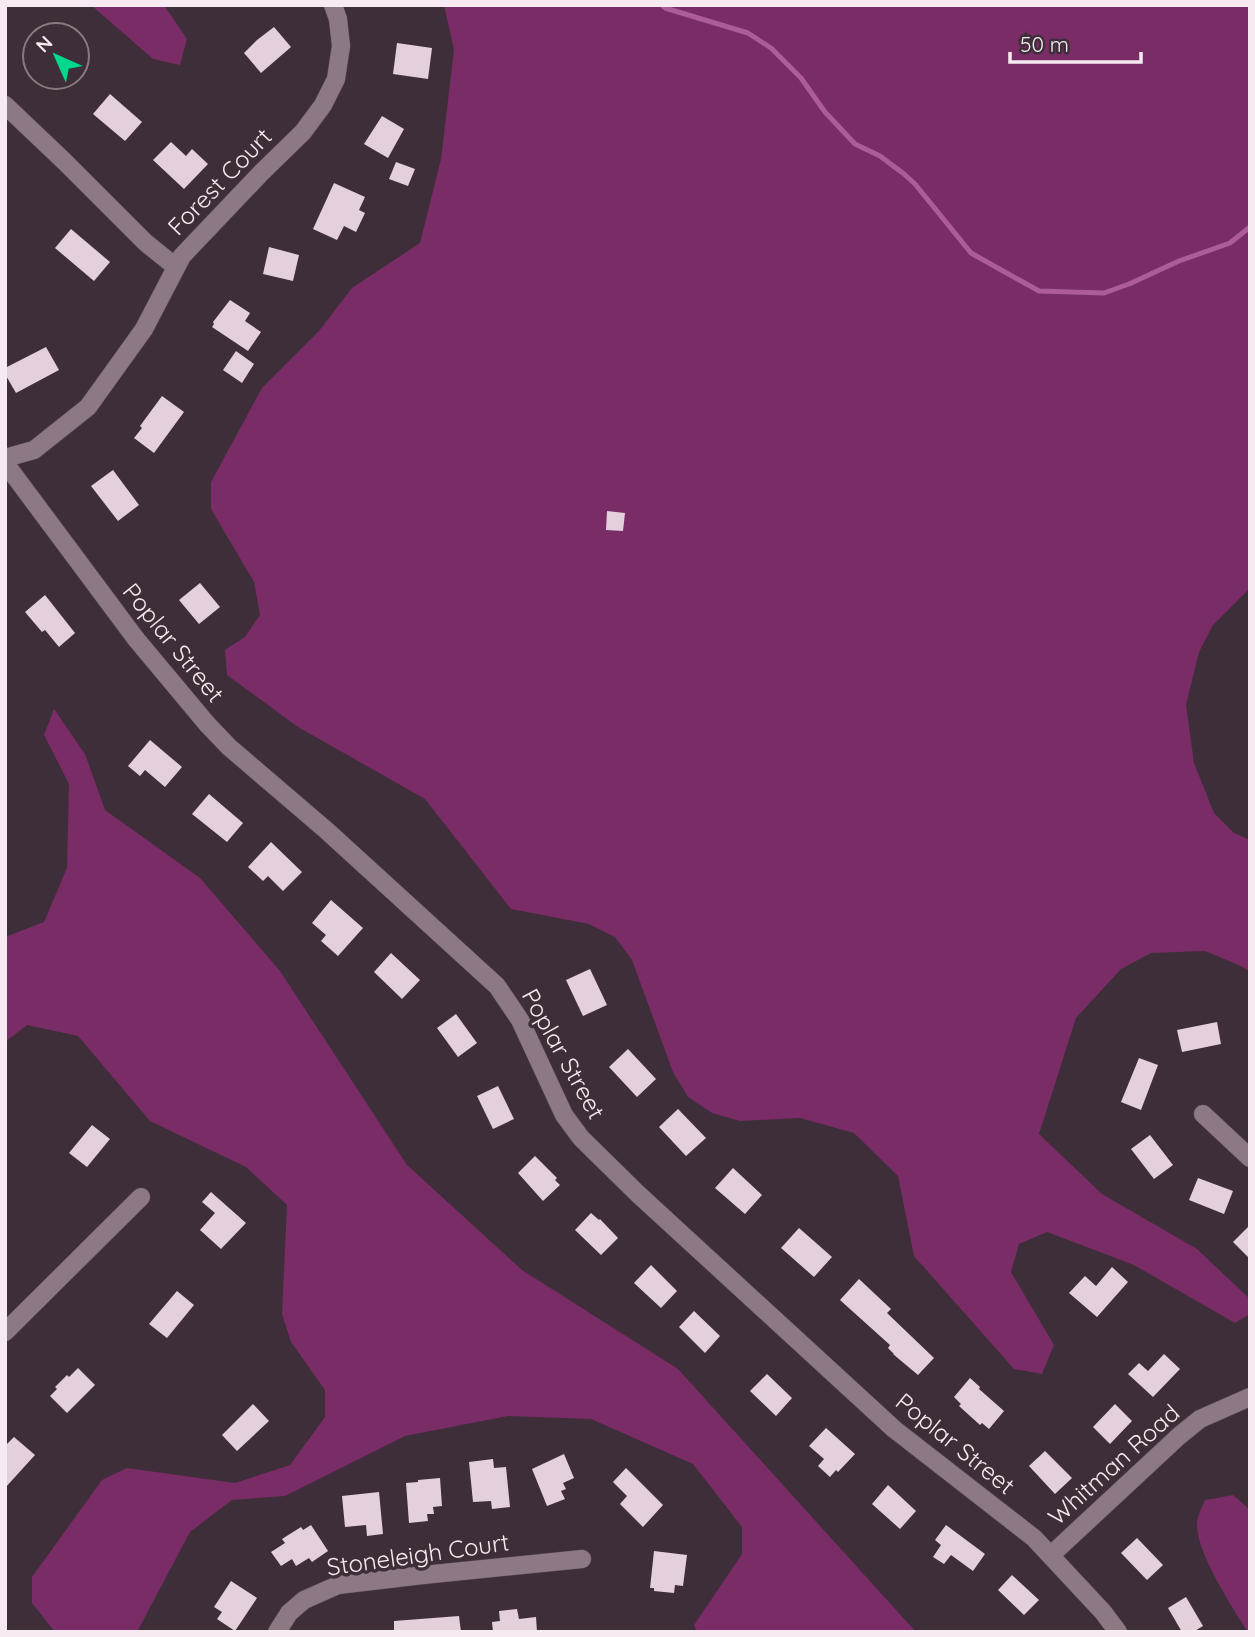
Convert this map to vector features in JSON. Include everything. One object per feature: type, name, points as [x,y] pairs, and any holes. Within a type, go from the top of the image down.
[{"type":"street","name":"Forest Court","points":[[5,461],[34,450],[88,407],[144,329],[182,256],[303,132],[323,105],[336,79],[341,46],[338,19],[333,5]]},
{"type":"street","points":[[5,105],[146,243],[176,267]]},
{"type":"street","name":"Poplar Street","points":[[5,461],[136,639],[207,724],[229,747],[326,830],[497,986],[520,1020],[564,1115],[581,1138],[638,1194],[894,1429],[1034,1538],[1103,1612],[1118,1632]]},
{"type":"street","points":[[1203,1114],[1250,1158]]},
{"type":"street","points":[[5,1332],[141,1197]]},
{"type":"street","name":"Whitman Road","points":[[1051,1555],[1200,1419],[1250,1397]]},
{"type":"street","name":"Stoneleigh Court","points":[[277,1632],[289,1613],[304,1600],[338,1585],[582,1559]]},
{"type":"shaded area","points":[[91,5],[164,5],[187,39],[180,65],[153,59]]},
{"type":"shaded area","points":[[444,5],[1250,5],[1250,588],[1213,625],[1199,652],[1186,705],[1194,763],[1214,813],[1234,833],[1250,840],[1250,971],[1205,951],[1151,953],[1121,969],[1076,1018],[1039,1134],[1102,1194],[1197,1249],[1250,1299],[1250,1314],[1235,1323],[1134,1265],[1047,1232],[1019,1244],[1011,1272],[1054,1345],[1042,1374],[1014,1369],[914,1256],[898,1176],[854,1133],[800,1118],[740,1121],[712,1113],[688,1097],[673,1072],[632,960],[615,937],[589,924],[511,909],[425,799],[298,727],[227,675],[225,650],[245,637],[260,615],[254,582],[211,509],[211,482],[262,388],[319,331],[352,288],[420,243],[441,159],[454,50]]},
{"type":"shaded area","points":[[54,709],[85,754],[105,810],[200,878],[280,971],[407,1165],[522,1270],[678,1369],[916,1632],[697,1632],[694,1625],[742,1554],[742,1527],[693,1464],[591,1419],[508,1416],[405,1436],[285,1496],[232,1500],[190,1532],[137,1632],[55,1632],[32,1603],[32,1577],[102,1480],[127,1468],[235,1483],[290,1465],[325,1417],[325,1390],[291,1342],[282,1314],[287,1205],[246,1167],[150,1121],[78,1036],[27,1025],[5,1042],[5,937],[44,922],[67,868],[69,784],[44,735]]},
{"type":"shaded area","points":[[1233,1495],[1250,1510],[1250,1632],[1233,1609],[1209,1566],[1197,1526],[1205,1500]]},
{"type":"building","points":[[274,27],[291,47],[261,73],[244,53]]},
{"type":"building","points":[[397,43],[432,48],[428,79],[393,74]]},
{"type":"building","points":[[110,94],[142,122],[125,141],[93,114]]},
{"type":"building","points":[[382,116],[404,129],[388,158],[364,144]]},
{"type":"building","points":[[171,142],[186,156],[192,149],[208,164],[184,189],[153,160]]},
{"type":"building","points":[[396,162],[415,169],[408,186],[389,179]]},
{"type":"building","points":[[334,183],[365,197],[359,210],[365,213],[356,232],[344,226],[337,240],[313,229]]},
{"type":"building","points":[[71,229],[110,262],[94,281],[55,248]]},
{"type":"building","points":[[269,247],[299,255],[293,281],[263,274]]},
{"type":"building","points":[[230,300],[250,313],[245,321],[261,332],[248,351],[212,327]]},
{"type":"building","points":[[46,347],[59,370],[16,393],[5,374],[5,368]]},
{"type":"building","points":[[236,351],[254,364],[242,383],[223,370]]},
{"type":"building","points":[[162,396],[184,412],[154,453],[134,438]]},
{"type":"building","points":[[113,470],[139,505],[118,521],[91,486]]},
{"type":"building","points":[[607,511],[625,513],[623,531],[606,530]]},
{"type":"building","points":[[200,583],[220,607],[199,624],[179,600]]},
{"type":"building","points":[[45,595],[75,633],[59,647],[25,612]]},
{"type":"building","points":[[150,740],[182,767],[165,787],[145,770],[140,776],[128,766]]},
{"type":"building","points":[[209,794],[243,823],[227,842],[192,814]]},
{"type":"building","points":[[271,842],[302,872],[283,891],[268,876],[263,881],[248,867]]},
{"type":"building","points":[[331,900],[363,928],[338,956],[321,941],[326,935],[312,923]]},
{"type":"building","points":[[391,953],[420,980],[402,999],[374,972]]},
{"type":"building","points":[[590,969],[607,1005],[583,1016],[566,980]]},
{"type":"building","points":[[456,1014],[477,1043],[458,1057],[437,1028]]},
{"type":"building","points":[[1217,1022],[1221,1044],[1182,1052],[1177,1030]]},
{"type":"building","points":[[628,1049],[656,1079],[637,1097],[609,1067]]},
{"type":"building","points":[[1139,1058],[1158,1065],[1141,1110],[1121,1102]]},
{"type":"building","points":[[498,1086],[514,1119],[493,1129],[477,1096]]},
{"type":"building","points":[[678,1109],[706,1138],[686,1156],[659,1127]]},
{"type":"building","points":[[92,1125],[110,1139],[87,1167],[69,1153]]},
{"type":"building","points":[[1150,1135],[1173,1165],[1154,1179],[1131,1149]]},
{"type":"building","points":[[535,1156],[557,1178],[555,1180],[560,1185],[543,1201],[518,1173]]},
{"type":"building","points":[[733,1168],[762,1195],[745,1214],[715,1188]]},
{"type":"building","points":[[1198,1178],[1233,1191],[1224,1214],[1189,1200]]},
{"type":"building","points":[[211,1192],[246,1223],[221,1249],[200,1230],[215,1213],[202,1202]]},
{"type":"building","points":[[591,1213],[618,1238],[601,1255],[575,1230]]},
{"type":"building","points":[[1250,1225],[1250,1259],[1233,1242]]},
{"type":"building","points":[[799,1228],[832,1257],[814,1277],[781,1248]]},
{"type":"building","points":[[651,1265],[677,1291],[661,1308],[634,1283]]},
{"type":"building","points":[[1112,1267],[1128,1282],[1097,1317],[1069,1293],[1085,1276],[1096,1286]]},
{"type":"building","points":[[859,1279],[891,1309],[887,1313],[934,1358],[918,1375],[893,1354],[888,1348],[890,1345],[840,1300]]},
{"type":"building","points":[[177,1291],[194,1305],[167,1338],[149,1324]]},
{"type":"building","points":[[694,1311],[720,1336],[705,1353],[679,1327]]},
{"type":"building","points":[[1164,1354],[1180,1369],[1153,1397],[1128,1374],[1139,1363],[1148,1371]]},
{"type":"building","points":[[78,1368],[95,1385],[67,1413],[50,1396],[67,1375],[69,1377]]},
{"type":"building","points":[[767,1374],[792,1398],[776,1416],[750,1391]]},
{"type":"building","points":[[970,1378],[1004,1411],[989,1429],[982,1423],[980,1425],[959,1406],[961,1404],[954,1397]]},
{"type":"building","points":[[253,1404],[269,1421],[237,1451],[222,1435]]},
{"type":"building","points":[[1115,1404],[1132,1421],[1110,1444],[1093,1427]]},
{"type":"building","points":[[826,1428],[855,1454],[830,1477],[818,1466],[824,1459],[809,1446]]},
{"type":"building","points":[[14,1437],[35,1455],[5,1488],[5,1446]]},
{"type":"building","points":[[1045,1451],[1072,1478],[1055,1494],[1029,1466]]},
{"type":"building","points":[[564,1454],[574,1478],[563,1483],[566,1489],[561,1491],[565,1499],[547,1506],[532,1469]]},
{"type":"building","points":[[493,1459],[494,1468],[506,1467],[510,1507],[492,1509],[491,1501],[473,1502],[469,1462]]},
{"type":"building","points":[[626,1468],[663,1505],[643,1527],[620,1504],[627,1496],[613,1482]]},
{"type":"building","points":[[440,1478],[442,1506],[433,1507],[434,1514],[427,1514],[428,1521],[409,1523],[406,1483]]},
{"type":"building","points":[[888,1485],[916,1511],[900,1529],[872,1504]]},
{"type":"building","points":[[379,1492],[383,1534],[367,1536],[366,1525],[345,1527],[342,1496]]},
{"type":"building","points":[[311,1525],[328,1551],[312,1562],[309,1558],[296,1566],[292,1559],[281,1566],[271,1552],[285,1543],[282,1539],[301,1527],[303,1530]]},
{"type":"building","points":[[946,1525],[985,1554],[973,1571],[951,1555],[944,1564],[933,1557],[941,1545],[935,1540]]},
{"type":"building","points":[[1137,1538],[1163,1565],[1147,1580],[1121,1553]]},
{"type":"building","points":[[654,1551],[687,1555],[683,1586],[675,1585],[674,1593],[654,1591],[654,1588],[650,1588]]},
{"type":"building","points":[[1012,1575],[1039,1600],[1024,1615],[998,1590]]},
{"type":"building","points":[[231,1581],[257,1598],[235,1631],[217,1619],[222,1612],[214,1607]]},
{"type":"building","points":[[1186,1597],[1203,1626],[1193,1632],[1182,1632],[1168,1608]]},
{"type":"building","points":[[517,1609],[519,1619],[536,1617],[537,1632],[493,1632],[492,1622],[500,1621],[499,1611]]},
{"type":"building","points":[[459,1616],[461,1632],[394,1632],[394,1621]]},
{"type":"waterway","points":[[662,5],[748,33],[771,48],[801,78],[825,112],[855,144],[880,156],[915,184],[971,253],[1039,291],[1104,293],[1230,243],[1250,227]]}]
